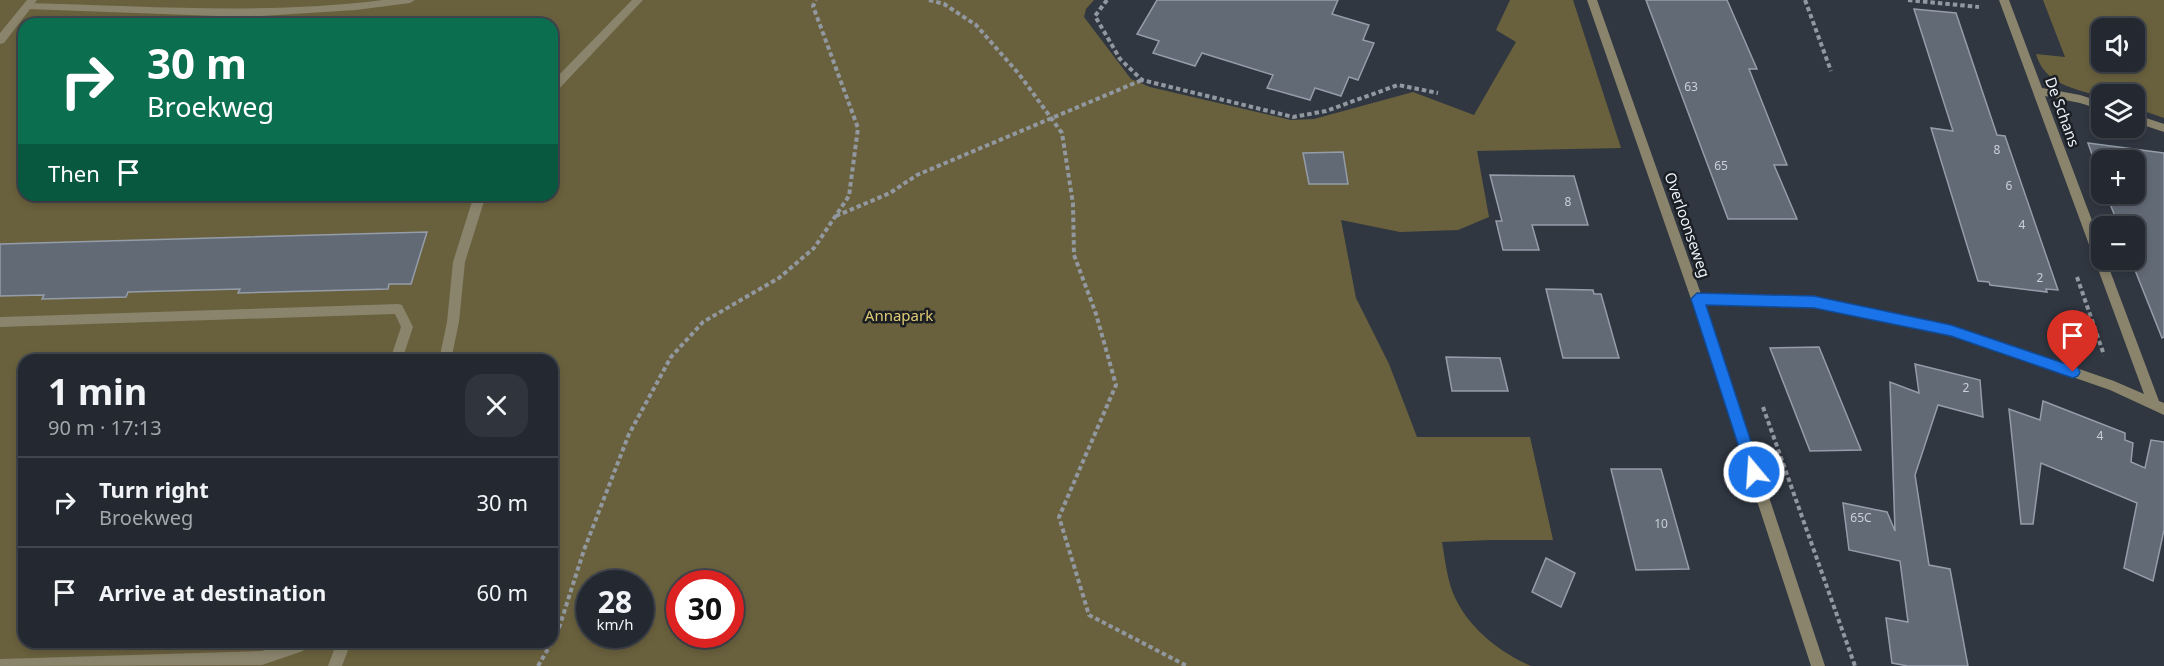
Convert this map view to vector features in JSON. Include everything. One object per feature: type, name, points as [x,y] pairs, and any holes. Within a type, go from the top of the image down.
[{"type":"street","points":[[0,40],[30,3],[244,13],[356,7],[410,0]]},
{"type":"street","name":"Overloonseweg","points":[[1592,0],[1697,299],[1818,666]]},
{"type":"street","name":"De Schans","points":[[2004,0],[2159,407]]},
{"type":"street","points":[[558,83],[634,2]]},
{"type":"street","points":[[2038,92],[2091,102]]},
{"type":"street","points":[[2145,122],[2164,128]]},
{"type":"street","points":[[447,354],[459,262],[478,201]]},
{"type":"street","points":[[1697,299],[1814,302],[1951,330],[2114,386],[2159,407]]},
{"type":"street","points":[[0,322],[398,309],[406,327],[398,354]]},
{"type":"street","points":[[0,666],[262,658],[292,648]]},
{"type":"street","points":[[335,666],[342,648]]},
{"type":"path","points":[[558,632],[584,550],[629,434],[671,357],[703,322],[779,278],[814,248],[849,196],[858,128],[813,6],[816,0]]},
{"type":"path","points":[[929,0],[944,4],[976,25],[1019,74],[1062,133],[1073,204],[1074,255],[1096,314],[1116,385],[1059,517],[1089,615],[1187,666]]},
{"type":"path","points":[[1107,0],[1095,16],[1120,59],[1142,80],[1293,117],[1326,111],[1398,85],[1438,93]]},
{"type":"path","points":[[1805,0],[1831,71]]},
{"type":"path","points":[[1908,0],[1980,7]]},
{"type":"path","points":[[835,216],[890,193],[917,175],[1142,80]]},
{"type":"path","points":[[538,666],[548,648]]},
{"type":"green space","name":"Annapark","points":[[0,0],[1094,0],[1086,9],[1084,17],[1131,79],[1150,87],[1291,120],[1314,119],[1413,92],[1474,115],[1516,42],[1496,30],[1510,0],[1573,0],[1621,148],[1477,151],[1489,217],[1458,230],[1400,232],[1341,220],[1356,298],[1389,364],[1417,437],[1530,437],[1553,540],[1442,542],[1451,587],[1459,605],[1485,637],[1531,666],[0,666]]},
{"type":"green space","points":[[2043,0],[2164,0],[2164,118],[2145,111],[2145,84],[2091,84],[2091,94],[2053,79],[2046,73],[2036,54],[2065,57]]},
{"type":"building","points":[[1157,0],[1338,0],[1332,14],[1369,25],[1363,40],[1374,43],[1358,80],[1349,77],[1341,96],[1315,88],[1310,100],[1267,88],[1273,75],[1202,53],[1195,66],[1153,53],[1159,41],[1137,34]]},
{"type":"building","points":[[1646,0],[1727,0],[1757,69],[1749,69],[1787,165],[1774,165],[1797,219],[1728,219]]},
{"type":"building","points":[[1914,9],[1956,13],[1997,135],[2005,136],[2058,290],[2046,289],[2047,292],[1990,285],[1989,282],[1978,281],[1931,128],[1953,131]]},
{"type":"building","points":[[2088,143],[2141,150],[2091,150]]},
{"type":"building","points":[[2145,150],[2164,153],[2164,337],[2162,338],[2135,270],[2145,270],[2145,216],[2115,216],[2110,204],[2145,204]]},
{"type":"building","points":[[1343,152],[1348,184],[1309,184],[1303,153]]},
{"type":"building","points":[[1490,175],[1574,176],[1588,225],[1532,225],[1539,250],[1503,250],[1496,221],[1502,221]]},
{"type":"building","points":[[427,232],[411,284],[389,284],[388,289],[238,293],[240,289],[128,292],[126,297],[42,299],[44,295],[0,296],[0,244]]},
{"type":"building","points":[[1546,289],[1593,290],[1594,294],[1601,294],[1619,358],[1563,358]]},
{"type":"building","points":[[1819,347],[1861,450],[1810,451],[1770,348]]},
{"type":"building","points":[[1446,357],[1500,358],[1508,391],[1452,391]]},
{"type":"building","points":[[1915,364],[1980,380],[1983,417],[1938,405],[1915,475],[1929,565],[1950,569],[1968,666],[1908,666],[1892,663],[1886,618],[1908,622],[1900,561],[1849,550],[1843,503],[1887,512],[1895,531],[1890,382],[1919,393]]},
{"type":"building","points":[[2043,401],[2125,433],[2125,440],[2133,443],[2131,462],[2145,468],[2151,440],[2164,442],[2164,530],[2153,581],[2124,568],[2137,503],[2041,463],[2033,524],[2021,524],[2009,409],[2040,420]]},
{"type":"building","points":[[1611,469],[1661,469],[1689,569],[1636,570]]},
{"type":"building","points":[[1546,558],[1575,573],[1561,607],[1532,592]]},
{"type":"route","points":[[1754,472],[1697,299],[1814,302],[1951,330],[2073,372]]}]
